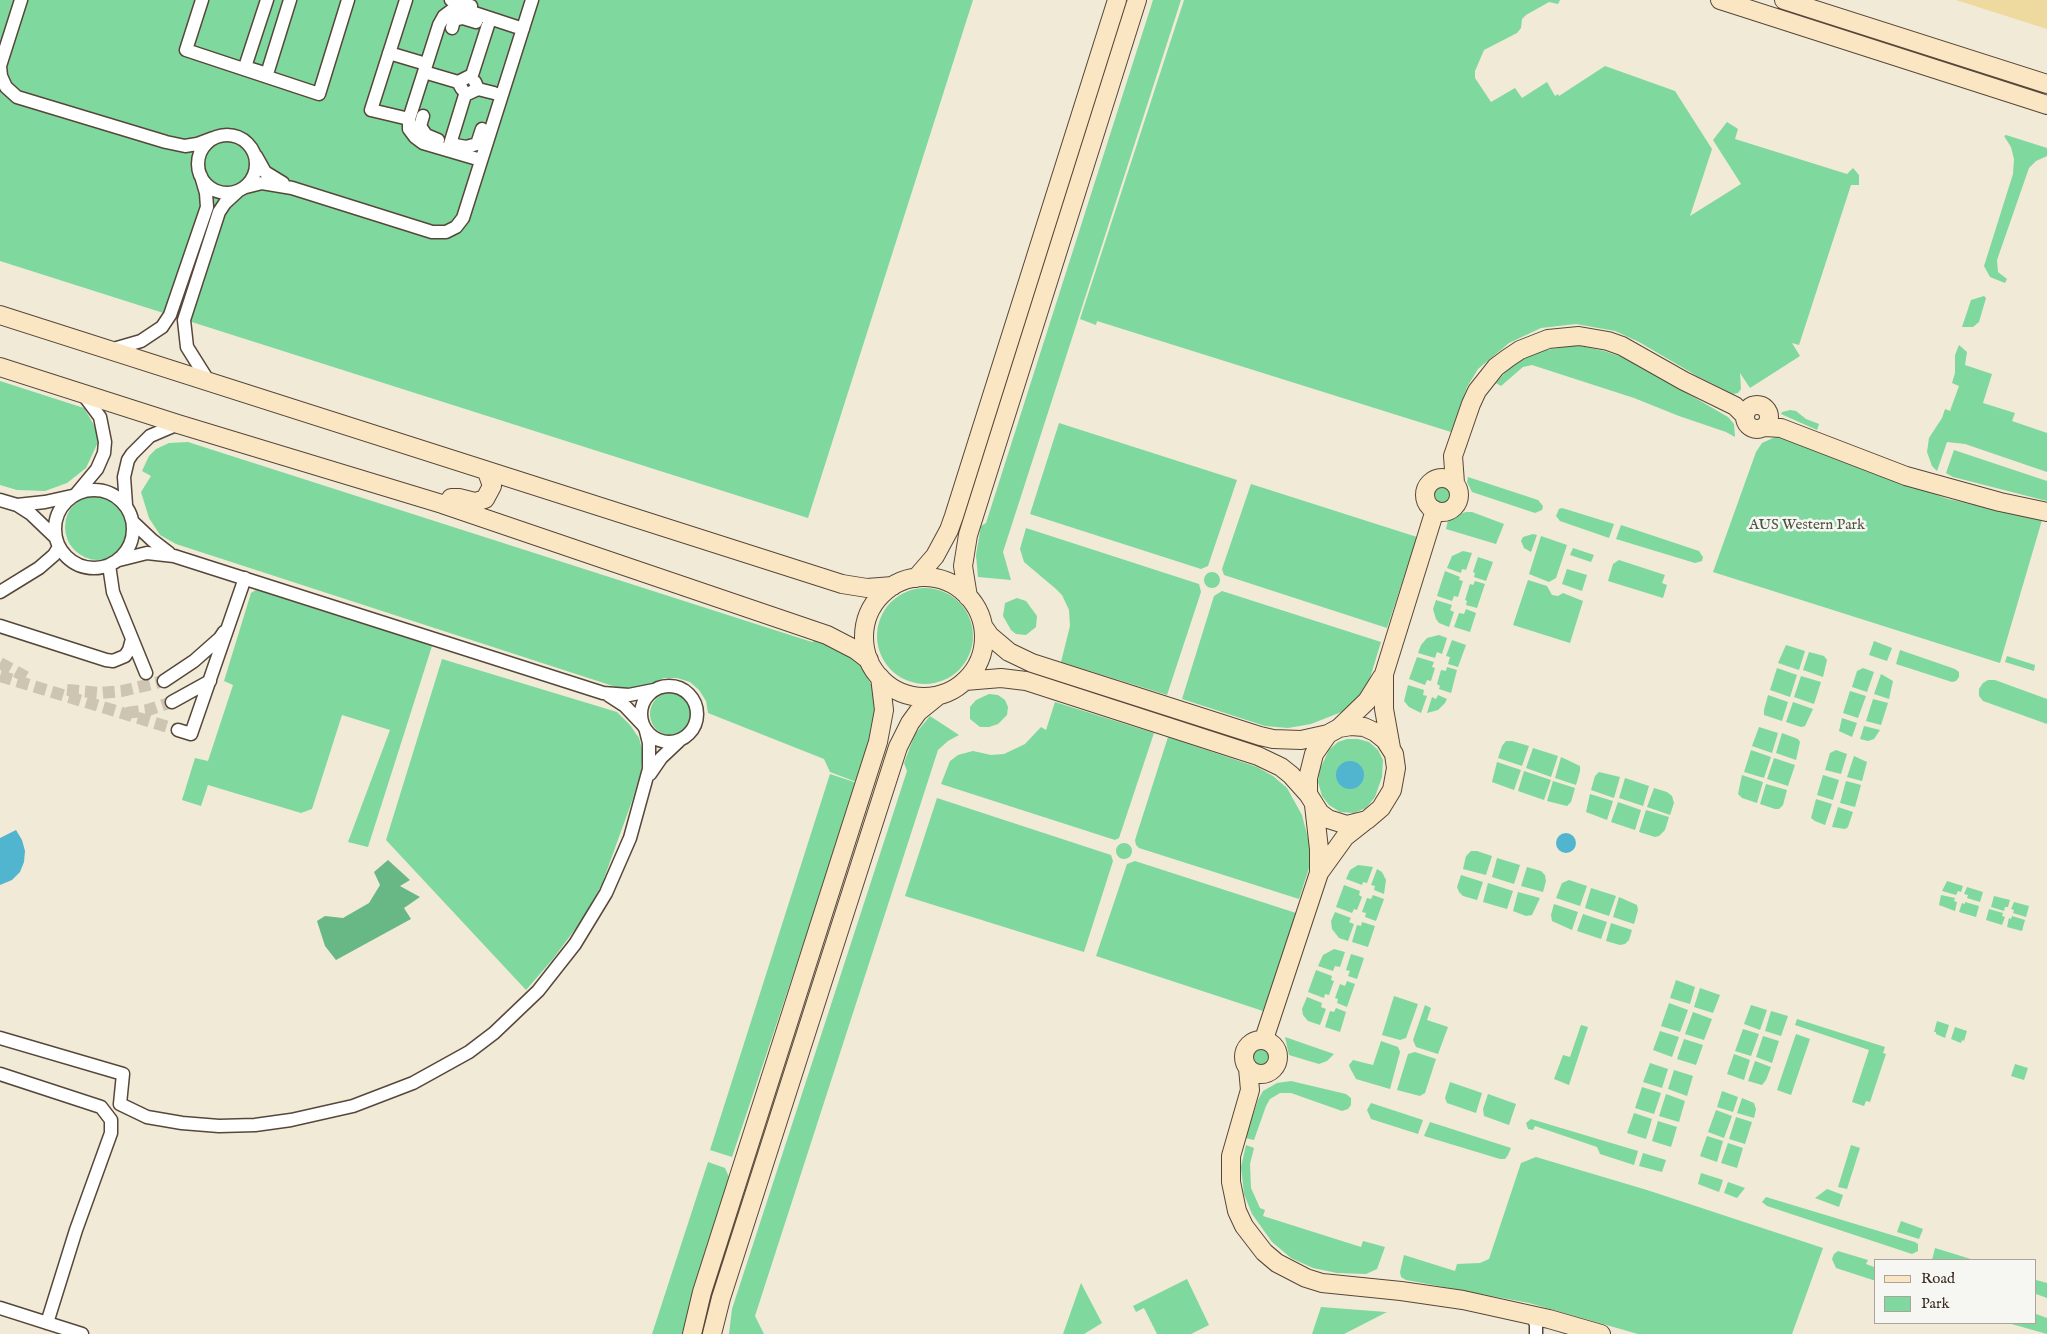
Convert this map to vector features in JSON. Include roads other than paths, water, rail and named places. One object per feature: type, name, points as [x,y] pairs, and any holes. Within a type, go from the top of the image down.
[{"type":"street","points":[[21,0],[0,66],[1,76],[6,87],[17,97],[185,146],[223,135],[242,138],[249,144],[265,172],[292,188]]},
{"type":"street","points":[[202,0],[186,50],[319,94],[348,0]]},
{"type":"street","points":[[267,0],[245,67],[267,74],[290,0]]},
{"type":"street","points":[[406,0],[371,110],[409,119]]},
{"type":"street","points":[[451,0],[507,16]]},
{"type":"street","points":[[166,142],[183,150],[192,159],[212,189],[220,192],[262,183],[292,188],[419,229],[432,232],[446,232],[456,227],[463,218],[532,0]]},
{"type":"street","points":[[916,578],[939,550],[954,516],[1117,0]]},
{"type":"street","points":[[968,596],[964,566],[968,535],[1137,0]]},
{"type":"street","points":[[1720,0],[2047,105]]},
{"type":"street","points":[[1784,0],[2047,84]]},
{"type":"street","points":[[481,160],[423,143],[409,129],[409,119],[425,68],[439,25],[444,16],[452,10],[462,9],[523,29]]},
{"type":"street","points":[[423,116],[420,126],[426,136],[466,147],[477,144],[513,33],[463,18],[454,20],[452,28]]},
{"type":"street","points":[[478,89],[472,75],[488,25]]},
{"type":"street","points":[[1862,46],[1863,41],[1868,38],[1892,42],[1908,40]]},
{"type":"street","points":[[389,53],[458,82],[465,95],[450,144]]},
{"type":"street","points":[[458,82],[472,75]]},
{"type":"street","points":[[465,95],[478,89],[494,93]]},
{"type":"street","points":[[109,350],[141,341],[162,327],[170,315],[207,207],[206,193],[200,173],[199,155],[207,142],[213,138]]},
{"type":"street","points":[[209,382],[187,347],[184,320],[219,212],[225,203],[252,180],[256,171],[254,153]]},
{"type":"street","points":[[0,315],[842,584],[867,588],[893,586],[916,578],[930,577],[944,581],[957,587],[968,596],[990,636],[1004,648],[1032,663],[1260,736],[1280,740],[1301,740],[1351,726],[1364,727],[1376,732],[1385,740],[1392,751]]},
{"type":"street","points":[[1446,481],[1470,404],[1496,367],[1520,350],[1548,339],[1579,336],[1608,341],[1622,346],[1684,381],[1743,409],[1746,422],[1752,428],[1758,429],[1772,423],[1906,476],[2000,502],[2047,512]]},
{"type":"street","points":[[0,367],[178,424],[442,504],[827,635],[856,650],[869,660],[880,677],[904,693],[925,696],[939,695]]},
{"type":"street","points":[[0,592],[47,562],[57,542],[55,525],[57,514],[97,469],[104,453],[105,442],[100,417],[80,392]]},
{"type":"street","points":[[174,556],[152,540],[133,522],[126,506],[124,477],[128,460],[150,436],[178,424]]},
{"type":"street","points":[[442,504],[452,498],[475,502],[485,499],[492,486],[488,472]]},
{"type":"street","points":[[1446,481],[1458,490],[1459,498],[1454,507],[1445,511],[1435,510],[1428,505],[1425,492],[1429,484],[1446,481]]},
{"type":"street","points":[[16,505],[45,502],[87,490],[98,490],[108,492],[126,506]]},
{"type":"street","points":[[0,500],[16,505],[44,524],[72,562],[81,566],[100,568],[147,553],[174,556],[603,693],[625,706],[656,739],[668,742],[680,740]]},
{"type":"street","points":[[1319,873],[1319,849],[1311,799],[1310,766],[1314,754],[1334,731],[1367,701],[1384,674],[1435,510]]},
{"type":"street","points":[[133,522],[133,536],[128,549],[114,563],[111,587],[146,673]]},
{"type":"street","points":[[178,730],[191,734],[245,578]]},
{"type":"street","points":[[869,660],[865,643],[867,619],[875,602],[893,586]]},
{"type":"street","points":[[164,680],[207,650],[220,638],[230,624]]},
{"type":"street","points":[[0,626],[113,661],[125,656],[132,639]]},
{"type":"street","points":[[712,1334],[724,1289],[898,747],[910,722],[923,707],[939,695],[965,681],[977,664],[982,652],[983,626]]},
{"type":"street","points":[[1026,681],[1032,663]]},
{"type":"street","points":[[1264,1039],[1319,873],[1345,837],[1381,808],[1392,790],[1396,768],[1384,710],[1384,674]]},
{"type":"street","points":[[692,1334],[702,1292],[878,742],[884,710],[880,677]]},
{"type":"street","points":[[965,681],[1001,678],[1026,681],[1258,756],[1275,764],[1291,775],[1320,813],[1337,823],[1357,824],[1366,820]]},
{"type":"street","points":[[172,702],[210,680]]},
{"type":"street","points":[[603,693],[629,695],[672,686],[680,688],[694,701],[696,719],[693,728],[688,735],[661,758],[646,781]]},
{"type":"street","points":[[0,1038],[123,1074],[120,1104],[147,1117],[182,1123],[237,1125],[291,1120],[354,1106],[384,1096],[442,1068],[469,1052],[517,1012],[557,968],[586,927],[606,893],[630,838],[646,781],[650,756],[641,715],[646,697],[654,690]]},
{"type":"street","points":[[1264,1039],[1276,1048],[1278,1058],[1273,1069],[1256,1071],[1244,1060],[1246,1048],[1254,1041],[1264,1039]]},
{"type":"street","points":[[1256,1071],[1231,1156],[1233,1195],[1237,1211],[1249,1233],[1264,1252],[1277,1263],[1298,1275],[1322,1283],[1432,1295],[1531,1314],[1601,1334]]},
{"type":"street","points":[[0,1074],[101,1107],[111,1120],[111,1133],[76,1230],[47,1323]]},
{"type":"street","points":[[0,1308],[82,1334]]},
{"type":"street","points":[[1531,1314],[1536,1324],[1536,1334]]},
{"type":"water","points":[[1350,761],[1360,765],[1364,775],[1360,785],[1350,789],[1340,785],[1336,775],[1340,765]]},
{"type":"water","points":[[16,830],[22,840],[25,851],[24,862],[20,872],[12,880],[0,885],[0,838]]},
{"type":"water","points":[[1566,833],[1573,836],[1576,843],[1573,850],[1566,853],[1559,850],[1556,843],[1559,836]]},
{"type":"tunnel","points":[[0,663],[26,677]]},
{"type":"tunnel","points":[[0,676],[178,730]]},
{"type":"tunnel","points":[[67,690],[101,693],[122,691],[164,681]]},
{"type":"tunnel","points":[[127,713],[148,710],[172,702]]},
{"type":"park label","name":"AUS Western Park","points":[[1807,526]]}]
